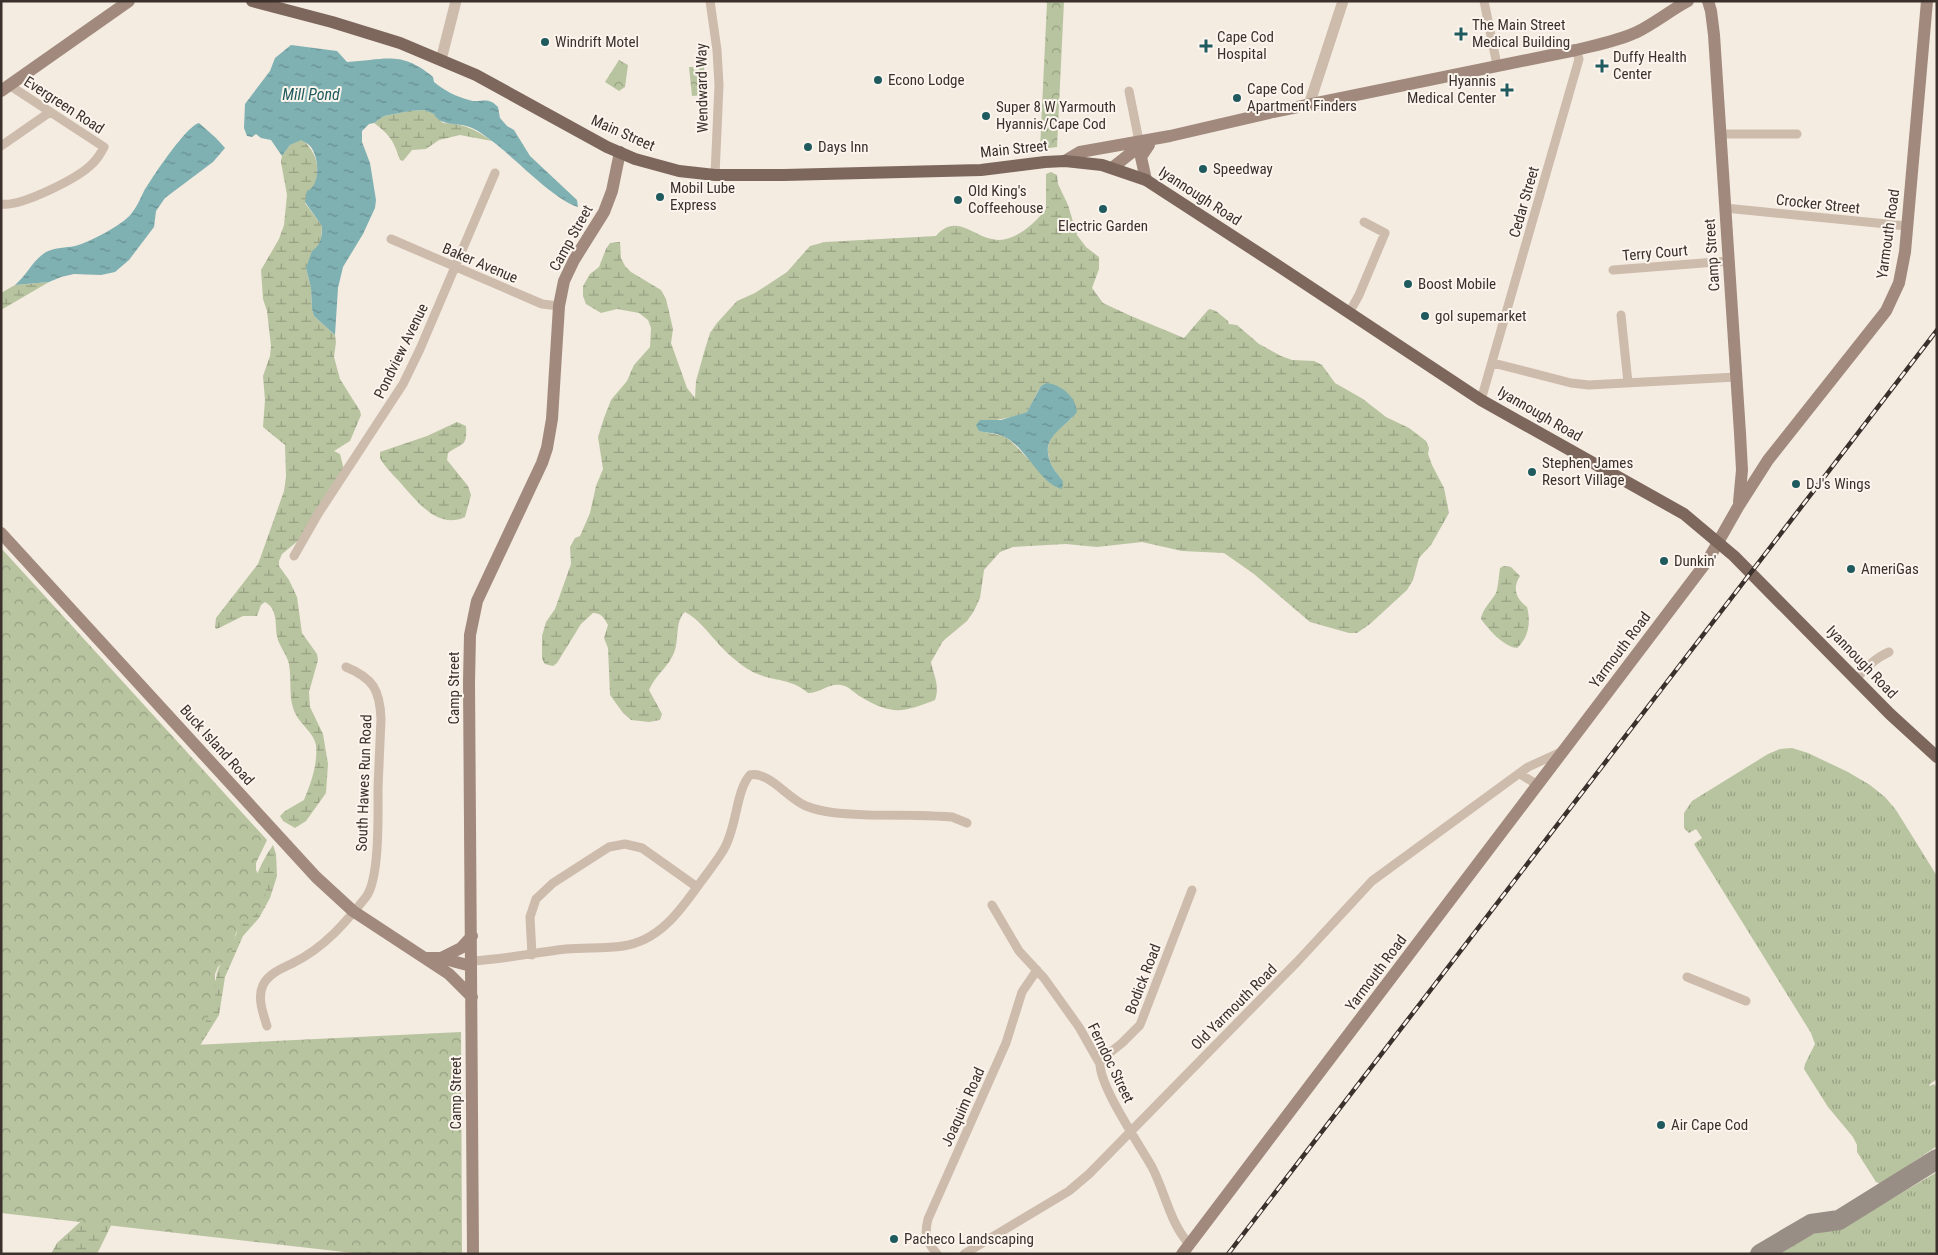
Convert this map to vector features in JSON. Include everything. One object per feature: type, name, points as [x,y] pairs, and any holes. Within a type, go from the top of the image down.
[{"type":"main road","points":[[5,88],[129,1]]},
{"type":"main road","name":"Main Street","points":[[252,1],[332,22],[400,43],[490,82],[620,152],[635,159],[663,167],[715,175],[981,170],[1065,161],[1112,168],[1144,143]]},
{"type":"main road","name":"Main Street","points":[[1065,161],[1080,152],[1144,143],[1309,105],[1576,50],[1620,39],[1638,31],[1688,1]]},
{"type":"main road","name":"Camp Street","points":[[1708,1],[1713,23],[1742,462],[1741,492],[1738,506]]},
{"type":"main road","name":"Yarmouth Road","points":[[1185,1249],[1708,560],[1738,506],[1763,468],[1824,387],[1886,311],[1895,294],[1902,273],[1908,226],[1928,1]]},
{"type":"main road","points":[[1144,143],[1141,157],[1146,180]]},
{"type":"main road","name":"Camp Street","points":[[473,1254],[469,676],[472,622],[483,586],[529,491],[547,448],[552,419],[559,306],[564,281],[608,202],[620,152]]},
{"type":"main road","name":"Iyannough Road","points":[[1112,168],[1146,180],[1481,400],[1684,514],[1719,542],[1761,582],[1890,714],[1937,757]]},
{"type":"main road","points":[[1742,462],[1752,468],[1763,468]]},
{"type":"main road","name":"Buck Island Road","points":[[1,533],[316,876],[353,911],[408,948],[427,958],[449,974],[472,997]]},
{"type":"main road","name":"Buck Island Road","points":[[441,958],[461,948],[472,936]]},
{"type":"main road","name":"Buck Island Road","points":[[427,958],[441,958],[472,966]]},
{"type":"main road","points":[[449,974],[472,966]]},
{"type":"street","points":[[441,60],[456,1]]},
{"type":"street","name":"Wendward Way","points":[[710,1],[717,50],[719,85],[715,175]]},
{"type":"street","points":[[1309,105],[1343,1]]},
{"type":"street","points":[[1484,1],[1497,65]]},
{"type":"street","name":"Cedar Street","points":[[1481,400],[1579,59],[1576,50]]},
{"type":"street","name":"Evergreen Road","points":[[1,204],[16,204],[25,201],[72,178],[94,163],[104,147],[50,112],[5,88]]},
{"type":"street","points":[[1129,92],[1144,143]]},
{"type":"street","points":[[1,146],[50,112]]},
{"type":"street","points":[[1720,134],[1797,134]]},
{"type":"street","name":"Pondview Avenue","points":[[294,556],[318,514],[397,397],[420,349],[495,173]]},
{"type":"street","name":"Crocker Street","points":[[1725,208],[1908,226]]},
{"type":"street","points":[[1349,312],[1359,295],[1385,233],[1364,222]]},
{"type":"street","name":"Baker Avenue","points":[[391,239],[542,304],[559,306]]},
{"type":"street","name":"Terry Court","points":[[1613,270],[1729,261]]},
{"type":"street","points":[[1620,315],[1628,383]]},
{"type":"street","points":[[1493,362],[1571,384],[1589,386],[1736,377]]},
{"type":"street","points":[[1856,679],[1867,666],[1881,655],[1890,652]]},
{"type":"street","name":"South Hawes Run Road","points":[[267,1026],[262,1009],[261,994],[263,984],[271,975],[320,947],[346,922],[368,894],[374,873],[378,844],[380,702],[375,689],[361,673],[346,667]]},
{"type":"street","name":"Old Yarmouth Road","points":[[964,1254],[1069,1191],[1089,1174],[1288,972],[1372,881],[1536,762],[1565,750]]},
{"type":"street","points":[[472,966],[568,948],[623,946],[648,938],[680,911],[730,840],[744,783],[750,775],[755,774],[766,777],[794,800],[817,810],[847,814],[952,817],[968,822]]},
{"type":"street","points":[[1520,774],[1538,785]]},
{"type":"street","points":[[532,954],[530,917],[536,899],[553,883],[609,847],[625,844],[642,848],[697,887]]},
{"type":"street","name":"Bodick Road","points":[[1100,1064],[1103,1058],[1140,1025],[1192,890]]},
{"type":"street","name":"Ferndoc Street","points":[[992,905],[1019,951],[1037,970],[1079,1027],[1100,1064],[1103,1078],[1152,1169],[1185,1249]]},
{"type":"street","name":"Joaquim Road","points":[[938,1254],[925,1232],[928,1219],[999,1061],[1016,1016],[1022,992],[1037,970]]},
{"type":"street","points":[[1687,977],[1746,1001]]},
{"type":"green space","points":[[1042,1],[1064,1],[1057,147],[1040,149],[1047,3]]},
{"type":"green space","points":[[619,60],[628,65],[625,87],[619,91],[605,82]]},
{"type":"green space","points":[[704,66],[706,95],[692,96],[689,67],[699,70],[699,67]]},
{"type":"green space","points":[[424,110],[434,114],[443,123],[469,128],[492,141],[460,135],[439,140],[426,149],[412,150],[403,161],[400,160],[391,139],[374,123],[384,116]]},
{"type":"green space","points":[[301,139],[310,148],[317,163],[315,184],[305,203],[322,226],[321,240],[306,268],[311,288],[312,309],[314,316],[335,335],[334,357],[340,379],[361,415],[350,441],[334,451],[340,454],[344,470],[305,535],[282,554],[279,561],[279,566],[289,580],[297,597],[302,633],[317,654],[318,660],[309,692],[310,707],[323,734],[328,764],[326,793],[306,821],[295,828],[283,821],[280,816],[304,800],[315,766],[316,745],[313,736],[297,717],[293,707],[289,664],[278,640],[274,613],[265,602],[261,605],[257,616],[243,616],[219,628],[216,629],[215,627],[216,618],[258,564],[284,491],[286,477],[285,445],[263,427],[265,400],[263,376],[270,356],[271,346],[267,311],[263,299],[261,270],[279,239],[284,225],[287,195],[281,162],[282,156],[290,145]]},
{"type":"green space","points":[[1051,172],[1057,175],[1058,184],[1068,205],[1077,235],[1086,247],[1099,257],[1099,269],[1092,288],[1103,303],[1184,338],[1208,310],[1216,311],[1229,324],[1237,325],[1259,344],[1281,356],[1292,360],[1314,361],[1322,365],[1335,383],[1363,399],[1386,417],[1409,428],[1426,441],[1432,465],[1444,488],[1449,513],[1431,545],[1419,558],[1413,580],[1407,590],[1370,624],[1357,633],[1349,633],[1310,622],[1254,574],[1224,553],[1182,551],[1142,542],[1097,547],[1066,544],[1013,547],[1000,552],[984,570],[980,598],[974,611],[967,621],[943,641],[931,662],[937,686],[935,700],[905,710],[881,707],[841,685],[832,685],[808,693],[794,684],[751,671],[732,658],[698,622],[685,612],[680,620],[673,656],[649,690],[662,714],[660,720],[649,722],[631,720],[623,713],[610,695],[608,648],[604,638],[608,625],[599,614],[593,613],[581,624],[557,663],[553,666],[545,664],[542,659],[542,636],[546,622],[555,609],[571,564],[570,547],[575,538],[580,536],[590,513],[596,486],[603,469],[598,437],[604,418],[611,400],[627,381],[634,365],[650,347],[651,328],[648,320],[639,313],[617,309],[601,313],[586,304],[583,296],[583,286],[590,274],[599,267],[610,243],[620,242],[621,258],[625,266],[631,272],[661,290],[666,299],[673,329],[671,343],[687,388],[695,398],[696,381],[705,349],[710,333],[717,323],[737,301],[755,293],[787,272],[810,246],[825,242],[936,236],[951,226],[959,226],[990,239],[999,240],[1013,237],[1037,220],[1046,209],[1046,174]],"holes":[[[1046,383],[1073,417],[1055,432],[1051,438],[1048,450],[1050,462],[1061,478],[1050,482],[1004,436],[979,431],[991,421],[1027,412],[1041,386]]]},
{"type":"green space","points":[[49,282],[1,310],[1,293],[15,285]]},
{"type":"green space","points":[[457,422],[466,426],[466,438],[463,443],[448,453],[447,460],[468,486],[471,495],[465,517],[445,520],[435,516],[418,503],[380,458],[380,452],[427,436]]},
{"type":"green space","points":[[1,548],[267,840],[256,863],[256,870],[266,890],[264,904],[262,909],[242,925],[236,933],[231,954],[218,967],[215,974],[215,1003],[194,1045],[461,1032],[462,1254],[362,1254],[1,1213]]},
{"type":"green space","points":[[1504,566],[1511,567],[1520,576],[1516,585],[1516,593],[1527,607],[1528,613],[1528,629],[1524,639],[1517,648],[1502,641],[1481,619],[1485,608],[1496,593],[1500,568]]},
{"type":"green space","points":[[1792,748],[1808,753],[1848,772],[1870,785],[1885,797],[1896,810],[1937,876],[1937,1079],[1929,1085],[1934,1084],[1937,1088],[1937,1146],[1881,1184],[1876,1182],[1857,1152],[1857,1145],[1853,1137],[1828,1107],[1804,1069],[1815,1044],[1811,1033],[1694,844],[1702,838],[1696,829],[1689,833],[1684,828],[1684,813],[1692,801],[1768,754],[1780,749]]},
{"type":"green space","points":[[273,845],[276,854],[277,876],[270,898],[259,918],[243,936],[225,977],[219,1015],[196,1052],[97,1254],[51,1254],[57,1243],[89,1214],[216,979],[218,969],[230,949],[237,932],[259,869]]},
{"type":"green space","points":[[1937,1172],[1937,1254],[1778,1254],[1813,1234],[1842,1228]]},
{"type":"water","name":"Mill Pond","points":[[291,45],[337,51],[347,62],[382,59],[402,60],[422,69],[433,77],[434,82],[446,91],[473,101],[491,101],[498,107],[500,118],[507,126],[514,130],[530,156],[577,200],[578,207],[558,196],[501,148],[472,128],[445,123],[434,114],[424,110],[384,116],[369,124],[362,131],[362,142],[370,163],[376,200],[375,208],[363,234],[343,267],[338,288],[335,335],[314,316],[311,288],[306,268],[312,251],[319,243],[322,234],[322,226],[305,202],[307,191],[312,188],[317,177],[317,164],[314,152],[310,146],[301,140],[290,145],[282,156],[271,140],[261,138],[256,134],[252,137],[247,136],[244,128],[245,104],[270,71],[275,58]]},
{"type":"water","points":[[199,123],[225,148],[213,162],[165,198],[156,211],[154,227],[129,260],[115,272],[101,275],[74,274],[49,282],[15,285],[46,252],[57,248],[75,246],[88,241],[114,228],[127,218],[135,209],[154,175],[170,153],[186,133]]},
{"type":"water","points":[[1046,383],[1057,386],[1067,392],[1074,401],[1077,412],[1054,435],[1048,448],[1048,456],[1052,466],[1063,482],[1062,489],[1054,486],[1047,480],[1013,442],[999,435],[979,431],[976,425],[980,420],[1001,420],[1027,412],[1041,386]]},
{"type":"taxiway","points":[[1760,1254],[1811,1224],[1839,1220],[1937,1159]]},
{"type":"railway","points":[[1228,1254],[1937,330]]},
{"type":"place","name":"The Main Street Medical Building","points":[[1461,34]]},
{"type":"place","name":"Windrift Motel","points":[[545,42]]},
{"type":"place","name":"Cape Cod Hospital","points":[[1206,46]]},
{"type":"place","name":"Duffy Health Center","points":[[1602,66]]},
{"type":"place","name":"Econo Lodge","points":[[878,80]]},
{"type":"place","name":"Hyannis Medical Center","points":[[1507,90]]},
{"type":"place","name":"Cape Cod Apartment Finders","points":[[1237,98]]},
{"type":"place","name":"Super 8 W Yarmouth Hyannis/Cape Cod","points":[[986,116]]},
{"type":"place","name":"Days Inn","points":[[808,147]]},
{"type":"place","name":"Speedway","points":[[1203,169]]},
{"type":"place","name":"Mobil Lube Express","points":[[660,197]]},
{"type":"place","name":"Old King's Coffeehouse","points":[[958,200]]},
{"type":"place","name":"Electric Garden","points":[[1103,209]]},
{"type":"place","name":"Boost Mobile","points":[[1408,284]]},
{"type":"place","name":"gol supemarket","points":[[1425,316]]},
{"type":"place","name":"Stephen James Resort Village","points":[[1532,472]]},
{"type":"place","name":"DJ's Wings","points":[[1796,484]]},
{"type":"place","name":"Dunkin'","points":[[1664,561]]},
{"type":"place","name":"AmeriGas","points":[[1851,569]]},
{"type":"place","name":"Air Cape Cod","points":[[1661,1125]]},
{"type":"place","name":"Pacheco Landscaping","points":[[894,1239]]}]
